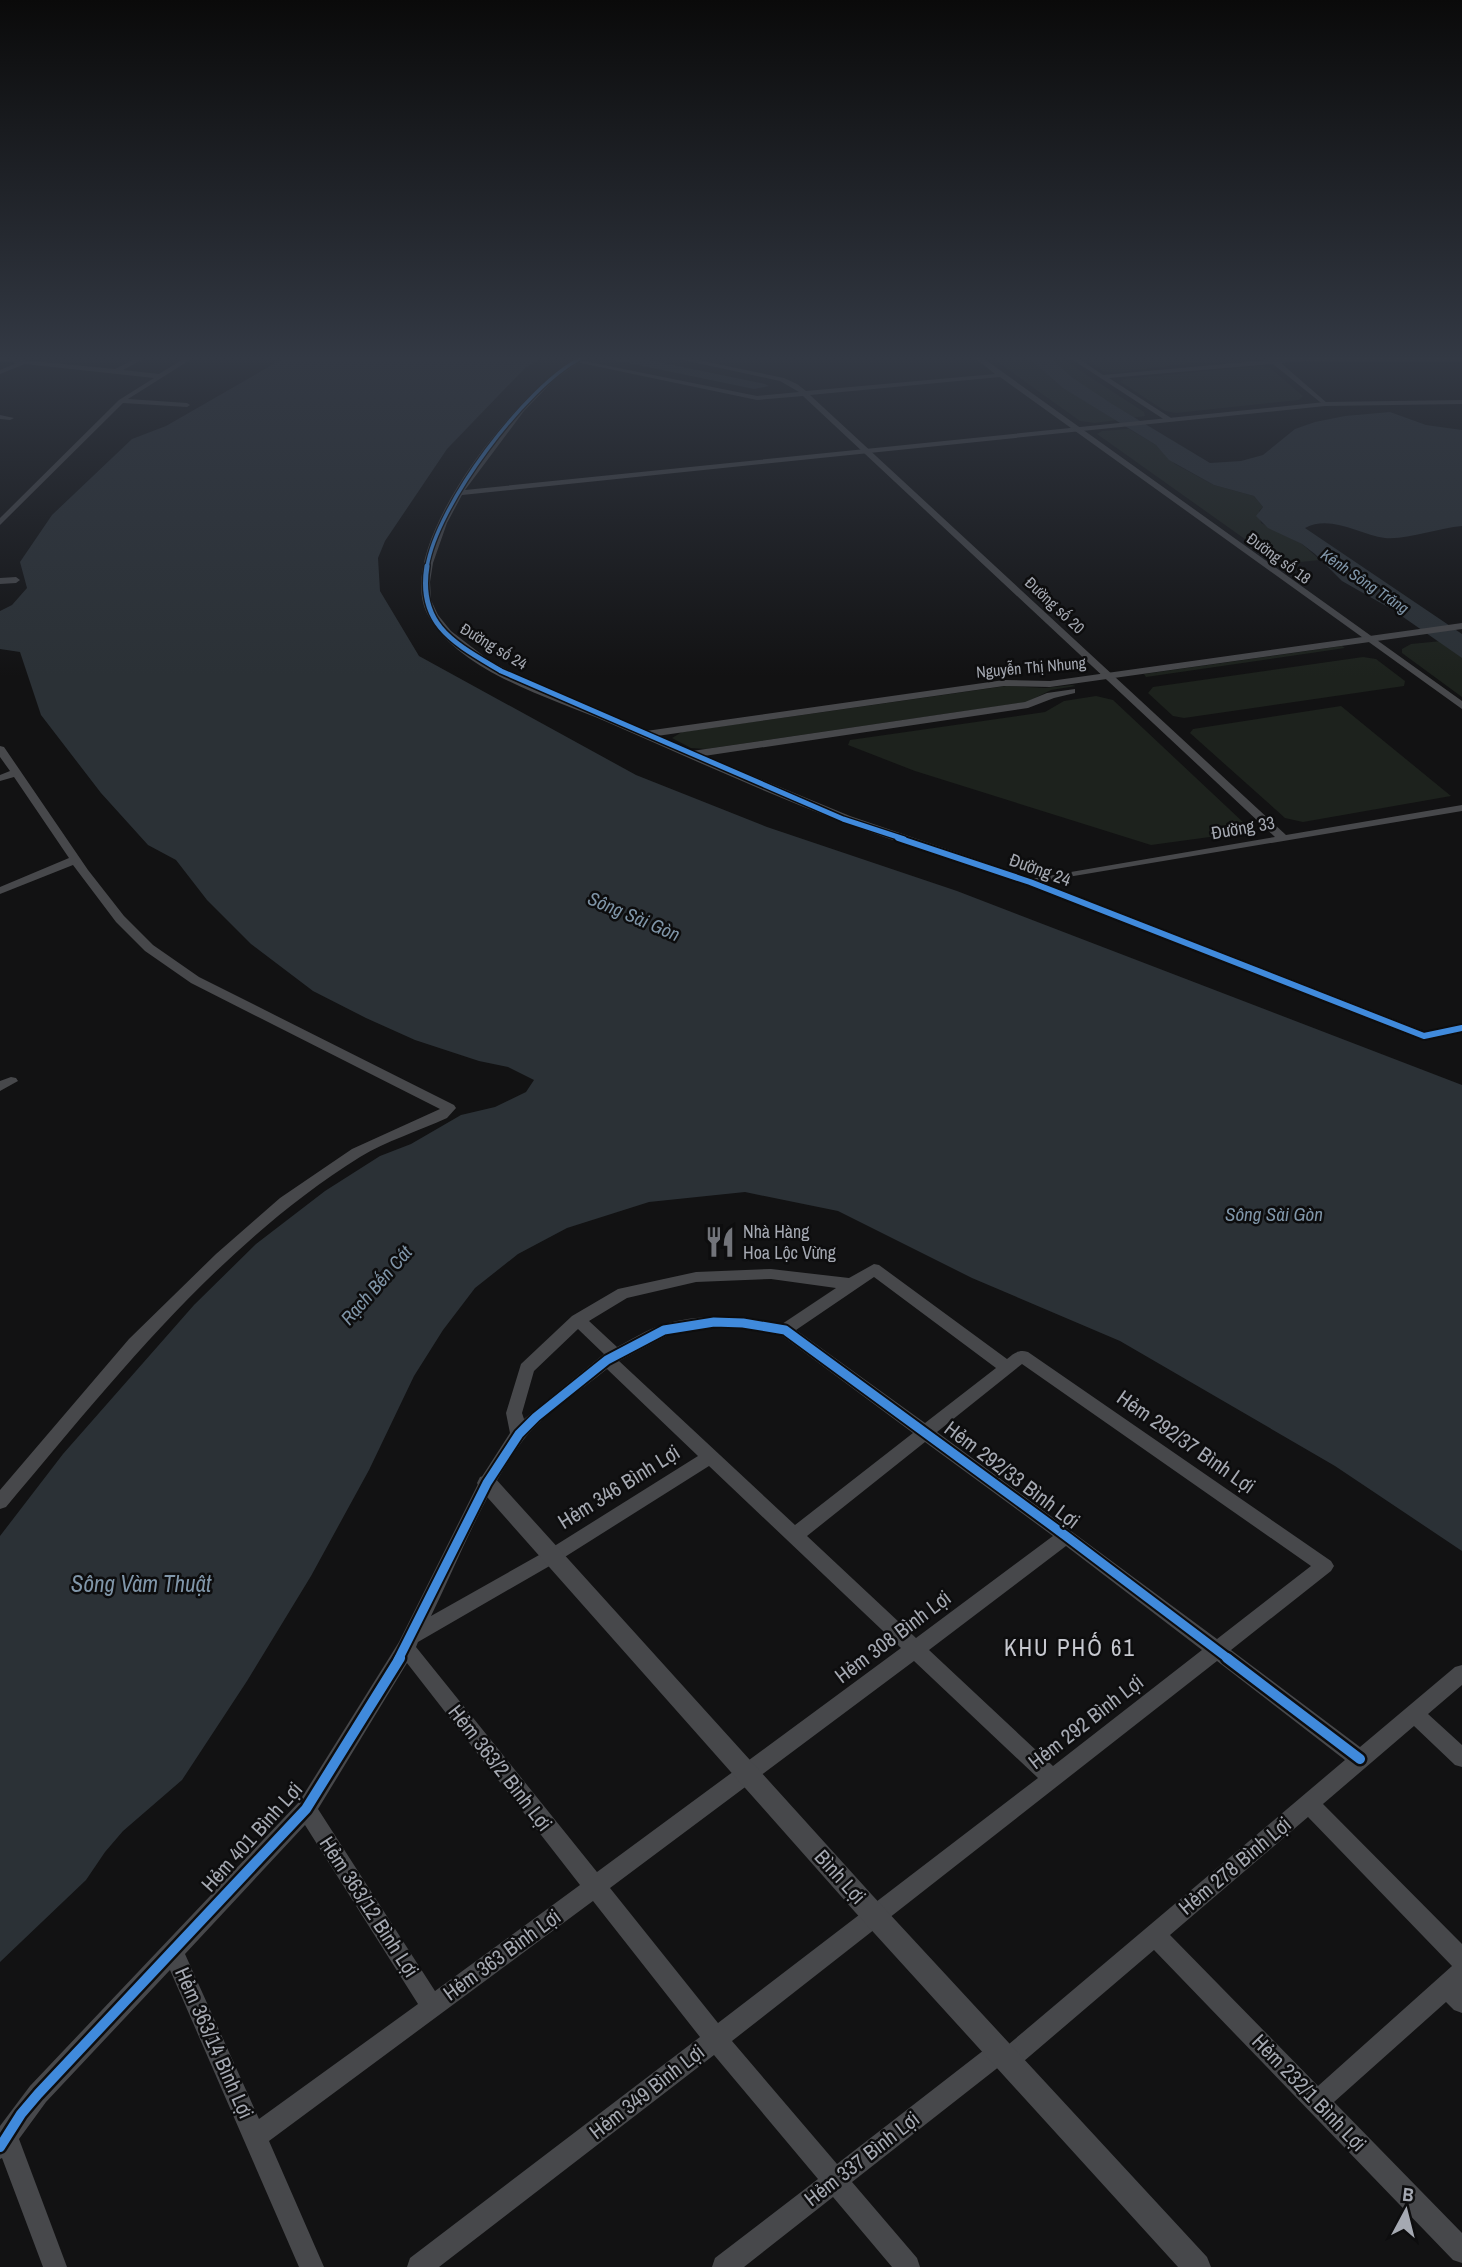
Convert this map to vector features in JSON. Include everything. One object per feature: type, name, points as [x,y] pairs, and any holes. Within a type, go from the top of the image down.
[{"type":"street","points":[[0,523],[58,464]]},
{"type":"street","name":"Đường số 24","points":[[479,464],[456,496],[436,538],[427,570],[427,607],[434,619],[466,649],[501,671],[644,734]]},
{"type":"street","points":[[456,496],[757,464]]},
{"type":"street","name":"Đường số 20","points":[[880,464],[1283,838]]},
{"type":"street","name":"Đường số 18","points":[[1125,464],[1462,706]]},
{"type":"street","points":[[8,502],[20,502]]},
{"type":"street","points":[[0,581],[16,580]]},
{"type":"street","name":"Nguyễn Thị Nhung","points":[[1375,642],[1417,632],[1460,629]]},
{"type":"street","name":"Nguyễn Thị Nhung","points":[[644,734],[1004,682],[1050,684],[1111,680],[1375,642],[1428,639],[1460,629]]},
{"type":"street","name":"Nguyễn Thị Nhung","points":[[691,754],[1028,705],[1059,692],[1111,680]]},
{"type":"street","name":"Đường 24","points":[[644,734],[843,818],[1030,882],[1424,1036]]},
{"type":"street","points":[[0,749],[75,860],[120,919],[149,948],[195,980],[449,1108],[442,1115],[357,1152],[285,1200],[221,1258],[135,1343],[0,1502]]},
{"type":"street","points":[[0,778],[15,773]]},
{"type":"street","name":"Đường 33","points":[[1030,882],[1462,808]]},
{"type":"street","points":[[0,891],[75,860]]},
{"type":"street","points":[[1424,1036],[1462,1028]]},
{"type":"street","points":[[785,1330],[874,1269],[1007,1367],[794,1536]]},
{"type":"street","points":[[519,1434],[514,1413],[527,1367],[578,1320],[623,1293],[696,1277],[771,1274],[851,1284]]},
{"type":"street","points":[[578,1320],[611,1358],[709,1457],[1051,1777]]},
{"type":"street","name":"Hẻm 401 Bình Lợi","points":[[3,2141],[29,2104],[306,1809],[409,1642],[486,1483],[519,1434],[536,1417],[611,1358],[664,1330],[690,1324],[743,1323],[785,1330]]},
{"type":"street","name":"Hẻm 292/33 Bình Lợi","points":[[785,1330],[1066,1536],[1360,1759]]},
{"type":"street","name":"Hẻm 292/37 Bình Lợi","points":[[1007,1367],[1022,1356],[1325,1566]]},
{"type":"street","name":"Hẻm 346 Bình Lợi","points":[[409,1642],[709,1457]]},
{"type":"street","name":"Bình Lợi","points":[[486,1483],[554,1555],[875,1917],[1005,2055],[1197,2267]]},
{"type":"street","name":"Hẻm 308 Bình Lợi","points":[[748,1774],[1066,1536]]},
{"type":"street","name":"Hẻm 292 Bình Lợi","points":[[875,1917],[1051,1777],[1325,1566]]},
{"type":"street","name":"Hẻm 363/2 Bình Lợi","points":[[409,1642],[594,1887],[716,2039],[908,2267]]},
{"type":"street","name":"Hẻm 278 Bình Lợi","points":[[1005,2055],[1155,1935],[1462,1674]]},
{"type":"street","points":[[1414,1714],[1462,1758]]},
{"type":"street","name":"Hẻm 363 Bình Lợi","points":[[256,2136],[748,1774]]},
{"type":"street","points":[[1309,1804],[1462,1960]]},
{"type":"street","name":"Hẻm 363/12 Bình Lợi","points":[[306,1809],[432,2006]]},
{"type":"street","name":"Hẻm 349 Bình Lợi","points":[[419,2267],[875,1917]]},
{"type":"street","name":"Hẻm 232/1 Bình Lợi","points":[[1155,1935],[1462,2251]]},
{"type":"street","name":"Hẻm 363/14 Bình Lợi","points":[[172,1950],[312,2267]]},
{"type":"street","points":[[1317,2102],[1457,1987]]},
{"type":"street","name":"Hẻm 337 Bình Lợi","points":[[724,2267],[835,2180],[1005,2055]]},
{"type":"street","points":[[3,2141],[55,2267]]},
{"type":"shaded area","points":[[1139,464],[1175,464],[1214,485],[1254,496],[1263,507],[1259,511],[1261,523],[1302,544],[1320,560],[1280,564]]},
{"type":"shaded area","points":[[1462,639],[1462,697],[1402,653],[1402,649],[1411,644]]},
{"type":"shaded area","points":[[1342,646],[1345,648],[1146,677],[1144,674]]},
{"type":"shaded area","points":[[1363,657],[1376,659],[1405,681],[1404,686],[1184,718],[1173,716],[1148,693],[1153,687]]},
{"type":"shaded area","points":[[1006,686],[1045,688],[1076,686],[1051,690],[1027,702],[706,749],[691,748],[672,738],[682,732]]},
{"type":"shaded area","points":[[1096,696],[1113,700],[1245,824],[1239,833],[1151,845],[915,771],[848,745],[850,740],[1045,712],[1064,701]]},
{"type":"shaded area","points":[[1341,706],[1451,796],[1303,822],[1285,818],[1190,733],[1193,729]]},
{"type":"water","name":"Sông Sài Gòn","points":[[106,464],[437,464],[385,541],[378,558],[380,591],[419,656],[636,775],[767,827],[957,891],[1462,1085],[1462,1551],[1335,1466],[1120,1341],[972,1278],[838,1211],[745,1192],[649,1202],[567,1228],[518,1254],[475,1288],[443,1330],[414,1376],[369,1470],[311,1576],[182,1780],[123,1831],[86,1880],[0,1962],[0,1536],[63,1454],[194,1305],[256,1244],[325,1191],[380,1156],[411,1144],[461,1115],[495,1107],[526,1092],[534,1080],[508,1067],[479,1061],[415,1040],[313,991],[251,944],[207,900],[176,860],[148,845],[101,793],[41,715],[20,652],[0,649],[0,611],[12,605],[27,588],[20,562],[52,515]]},
{"type":"water","name":"Kênh Sông Trăng","points":[[1176,464],[1462,464],[1462,526],[1394,538],[1375,536],[1335,524],[1315,524],[1305,528],[1462,634],[1462,658],[1393,610],[1342,581],[1302,544],[1268,528],[1256,516],[1263,507],[1254,496],[1214,485]]},
{"type":"cycle path","points":[[478,464],[451,504],[438,530],[429,555],[425,580],[427,605],[431,616],[448,636],[501,671],[843,819],[1030,882],[1424,1036],[1462,1028]]},
{"type":"cycle path","points":[[0,2147],[21,2114],[38,2094],[306,1809],[406,1648],[487,1483],[519,1434],[607,1360],[664,1330],[714,1322],[743,1323],[785,1330],[1066,1536],[1360,1759]]},
{"type":"place","name":"Nhà Hàng Hoa Lộc Vừng","points":[[720,1242]]},
{"type":"district","name":"KHU PHỐ 61","points":[[1070,1648]]},
{"type":"water label","name":"Rạch Bến Cát","points":[[376,1285]]},
{"type":"water label","name":"Sông Vàm Thuật","points":[[141,1584]]}]
